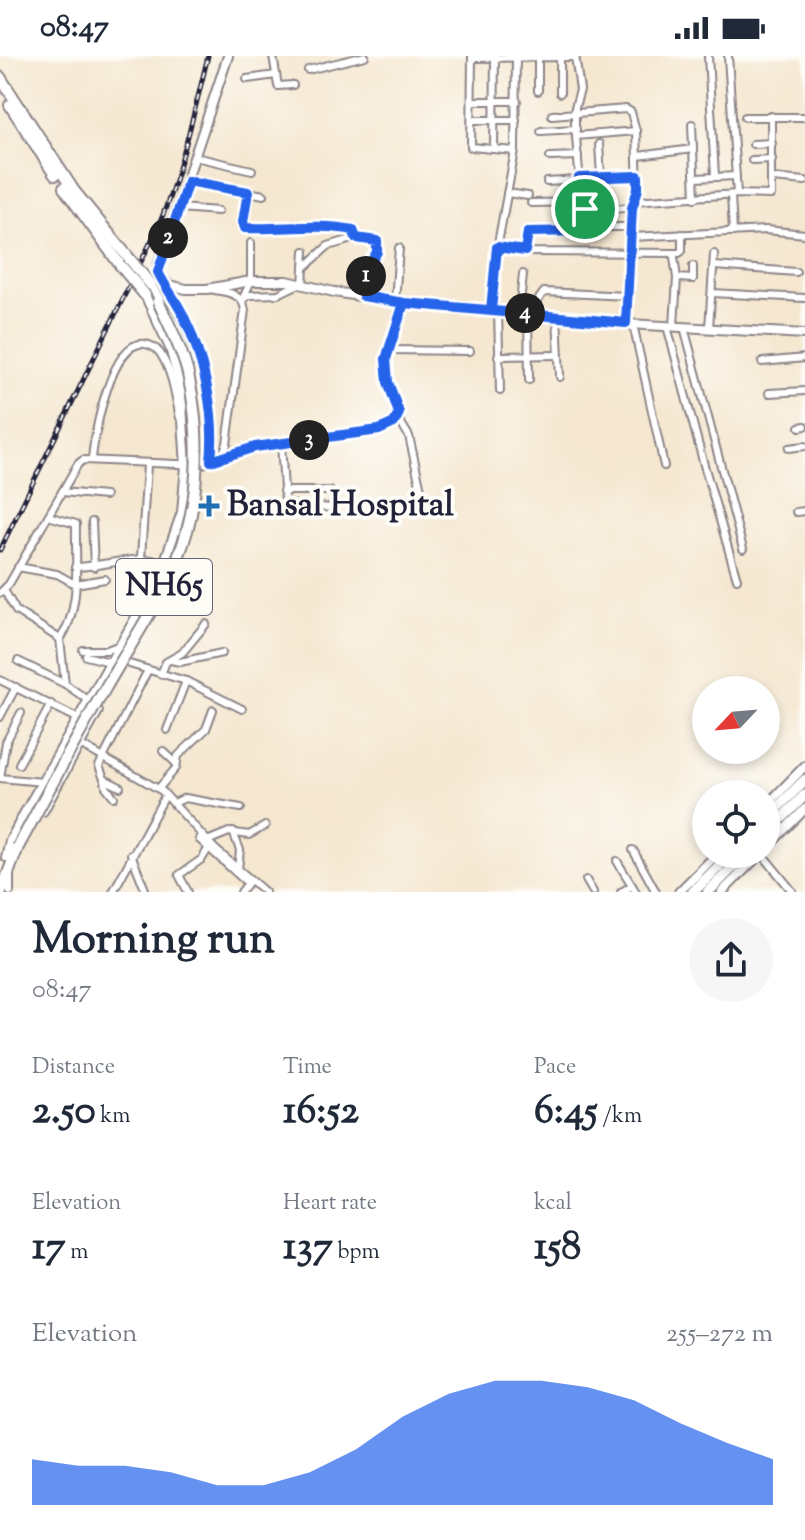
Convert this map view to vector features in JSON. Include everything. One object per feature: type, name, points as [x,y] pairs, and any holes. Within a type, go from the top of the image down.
[{"type":"highway","name":"NH65","points":[[0,77],[74,191],[156,303],[177,355],[187,403],[190,475],[184,522],[156,590],[101,683],[15,846],[1,892]]},
{"type":"highway","points":[[0,89],[90,224],[124,262]]},
{"type":"highway","points":[[780,805],[805,780]]},
{"type":"highway","points":[[780,820],[805,795]]},
{"type":"highway","points":[[693,892],[717,868]]},
{"type":"highway","points":[[708,892],[732,868]]},
{"type":"main road","points":[[228,56],[158,266],[164,282],[186,289],[207,289],[251,281],[287,281],[399,302],[630,324],[805,334]]},
{"type":"main road","points":[[7,865],[10,841],[165,563],[182,512],[186,466],[183,406],[177,371],[148,290]]},
{"type":"main road","points":[[7,865],[21,850],[165,597],[186,549],[196,511],[200,465],[191,367],[176,327],[148,290]]},
{"type":"main road","points":[[780,792],[805,766]]},
{"type":"main road","points":[[780,834],[805,809]]},
{"type":"main road","points":[[679,892],[703,868]]},
{"type":"main road","points":[[722,892],[747,868]]},
{"type":"street","points":[[273,56],[279,87],[293,85]]},
{"type":"street","points":[[308,70],[364,56]]},
{"type":"street","points":[[560,56],[560,93]]},
{"type":"street","points":[[515,151],[471,147],[472,57],[576,56],[580,90],[575,114],[579,178],[585,206],[583,231],[528,232],[525,251]]},
{"type":"street","points":[[708,56],[720,196]]},
{"type":"street","points":[[728,56],[736,176],[733,232]]},
{"type":"street","points":[[494,149],[495,57]]},
{"type":"street","points":[[500,391],[495,310],[497,247],[515,151],[516,57]]},
{"type":"street","points":[[538,57],[538,91]]},
{"type":"street","points":[[247,79],[276,75]]},
{"type":"street","points":[[472,101],[517,101]]},
{"type":"street","points":[[552,115],[626,109],[631,112],[636,131],[638,189],[633,204],[628,296],[630,324],[664,466]]},
{"type":"street","points":[[507,193],[585,206],[771,195],[771,116]]},
{"type":"street","points":[[745,117],[803,117]]},
{"type":"street","points":[[472,120],[516,120]]},
{"type":"street","points":[[692,124],[695,198]]},
{"type":"street","points":[[541,131],[636,131]]},
{"type":"street","points":[[753,144],[772,143]]},
{"type":"street","points":[[599,144],[601,177]]},
{"type":"street","points":[[638,156],[693,149]]},
{"type":"street","points":[[550,157],[578,156]]},
{"type":"street","points":[[195,157],[252,170]]},
{"type":"street","points":[[752,160],[772,159]]},
{"type":"street","points":[[547,182],[638,176]]},
{"type":"street","points":[[695,178],[736,176]]},
{"type":"street","points":[[772,178],[805,181]]},
{"type":"street","points":[[188,181],[264,195]]},
{"type":"street","points":[[248,192],[243,222],[245,228],[305,225],[342,228],[353,230],[356,238]]},
{"type":"street","points":[[179,208],[218,211]]},
{"type":"street","points":[[605,227],[632,227]]},
{"type":"street","points":[[632,237],[766,230],[805,234]]},
{"type":"street","points":[[715,233],[715,241]]},
{"type":"street","points":[[497,247],[525,251],[680,252],[682,234]]},
{"type":"street","points":[[304,268],[328,246],[356,238],[377,241],[377,252],[369,265],[363,296]]},
{"type":"street","points":[[221,457],[227,444],[240,356],[245,316],[242,300],[251,281],[251,243]]},
{"type":"street","points":[[60,639],[16,611],[2,591],[83,460],[200,465],[221,457],[281,444],[379,430],[394,423],[399,413],[385,371],[399,302],[399,248]]},
{"type":"street","points":[[242,300],[249,295],[278,294],[301,284],[305,251]]},
{"type":"street","points":[[709,328],[714,254]]},
{"type":"street","points":[[674,257],[677,278],[675,327],[704,465],[737,579]]},
{"type":"street","points":[[677,278],[693,279],[693,266]]},
{"type":"street","points":[[714,266],[796,272]]},
{"type":"street","points":[[523,274],[528,313],[529,380]]},
{"type":"street","points":[[164,282],[191,333],[202,368],[212,428],[211,461]]},
{"type":"street","points":[[207,289],[229,292],[242,300]]},
{"type":"street","points":[[528,313],[544,292],[628,296]]},
{"type":"street","points":[[712,293],[805,298]]},
{"type":"street","points":[[557,316],[560,377]]},
{"type":"street","points":[[675,327],[743,549]]},
{"type":"street","points":[[92,459],[96,431],[115,369],[125,351],[135,344],[152,346],[163,358],[174,387],[185,437]]},
{"type":"street","points":[[389,350],[470,351]]},
{"type":"street","points":[[498,356],[558,355]]},
{"type":"street","points":[[762,362],[805,358]]},
{"type":"street","points":[[769,393],[805,391]]},
{"type":"street","points":[[398,418],[409,436],[421,490]]},
{"type":"street","points":[[281,444],[285,504],[331,508]]},
{"type":"street","points":[[789,448],[805,446]]},
{"type":"street","points":[[141,558],[147,465]]},
{"type":"street","points":[[283,491],[330,491]]},
{"type":"street","points":[[62,492],[105,496]]},
{"type":"street","points":[[796,512],[805,511]]},
{"type":"street","points":[[48,516],[76,524],[75,584],[69,625],[60,639],[65,684]]},
{"type":"street","points":[[92,522],[94,567]]},
{"type":"street","points":[[75,567],[94,567],[141,558],[165,563]]},
{"type":"street","points":[[18,567],[57,574],[75,584],[105,579]]},
{"type":"street","points":[[119,588],[146,599]]},
{"type":"street","points":[[161,674],[166,662],[187,648],[206,624]]},
{"type":"street","points":[[110,662],[85,653],[120,645]]},
{"type":"street","points":[[171,660],[180,662],[222,653]]},
{"type":"street","points":[[18,661],[65,684],[88,700]]},
{"type":"street","points":[[126,663],[186,681],[242,709]]},
{"type":"street","points":[[114,797],[99,769],[102,757],[148,670]]},
{"type":"street","points":[[0,680],[77,718]]},
{"type":"street","points":[[167,730],[186,681]]},
{"type":"street","points":[[0,717],[16,687]]},
{"type":"street","points":[[19,764],[51,704]]},
{"type":"street","points":[[156,786],[173,772],[182,751],[203,733],[213,710]]},
{"type":"street","points":[[21,713],[6,742],[0,778],[43,782]]},
{"type":"street","points":[[66,738],[156,786],[208,845],[262,892]]},
{"type":"street","points":[[163,751],[176,763]]},
{"type":"street","points":[[105,780],[120,787]]},
{"type":"street","points":[[156,786],[208,845],[248,883],[262,892]]},
{"type":"street","points":[[113,892],[165,796]]},
{"type":"street","points":[[174,803],[185,798],[241,808]]},
{"type":"street","points":[[188,892],[179,875],[202,859],[208,845],[233,832],[246,835],[265,826]]},
{"type":"street","points":[[233,832],[240,850],[238,869]]},
{"type":"street","points":[[633,850],[656,892]]},
{"type":"street","points":[[131,854],[146,892]]},
{"type":"street","points":[[617,861],[634,889],[621,892]]},
{"type":"street","points":[[7,865],[10,892]]},
{"type":"street","points":[[773,868],[793,892]]},
{"type":"street","points":[[586,880],[593,892]]},
{"type":"street","points":[[241,892],[248,883]]},
{"type":"railway","points":[[0,550],[159,225],[180,163],[208,56]]},
{"type":"place","name":"Bansal Hospital","points":[[209,506]]},
{"type":"route","points":[[638,176],[632,208],[626,323],[404,303],[385,371],[399,413],[394,423],[379,430],[255,447],[211,461],[212,428],[202,368],[191,333],[158,272],[188,181],[248,192],[243,222],[245,228],[305,225],[342,228],[355,231],[356,238],[377,241],[377,252],[369,265],[363,296],[487,310],[491,310],[497,247],[525,251],[528,232],[583,231],[585,209],[579,178],[638,176]]}]
